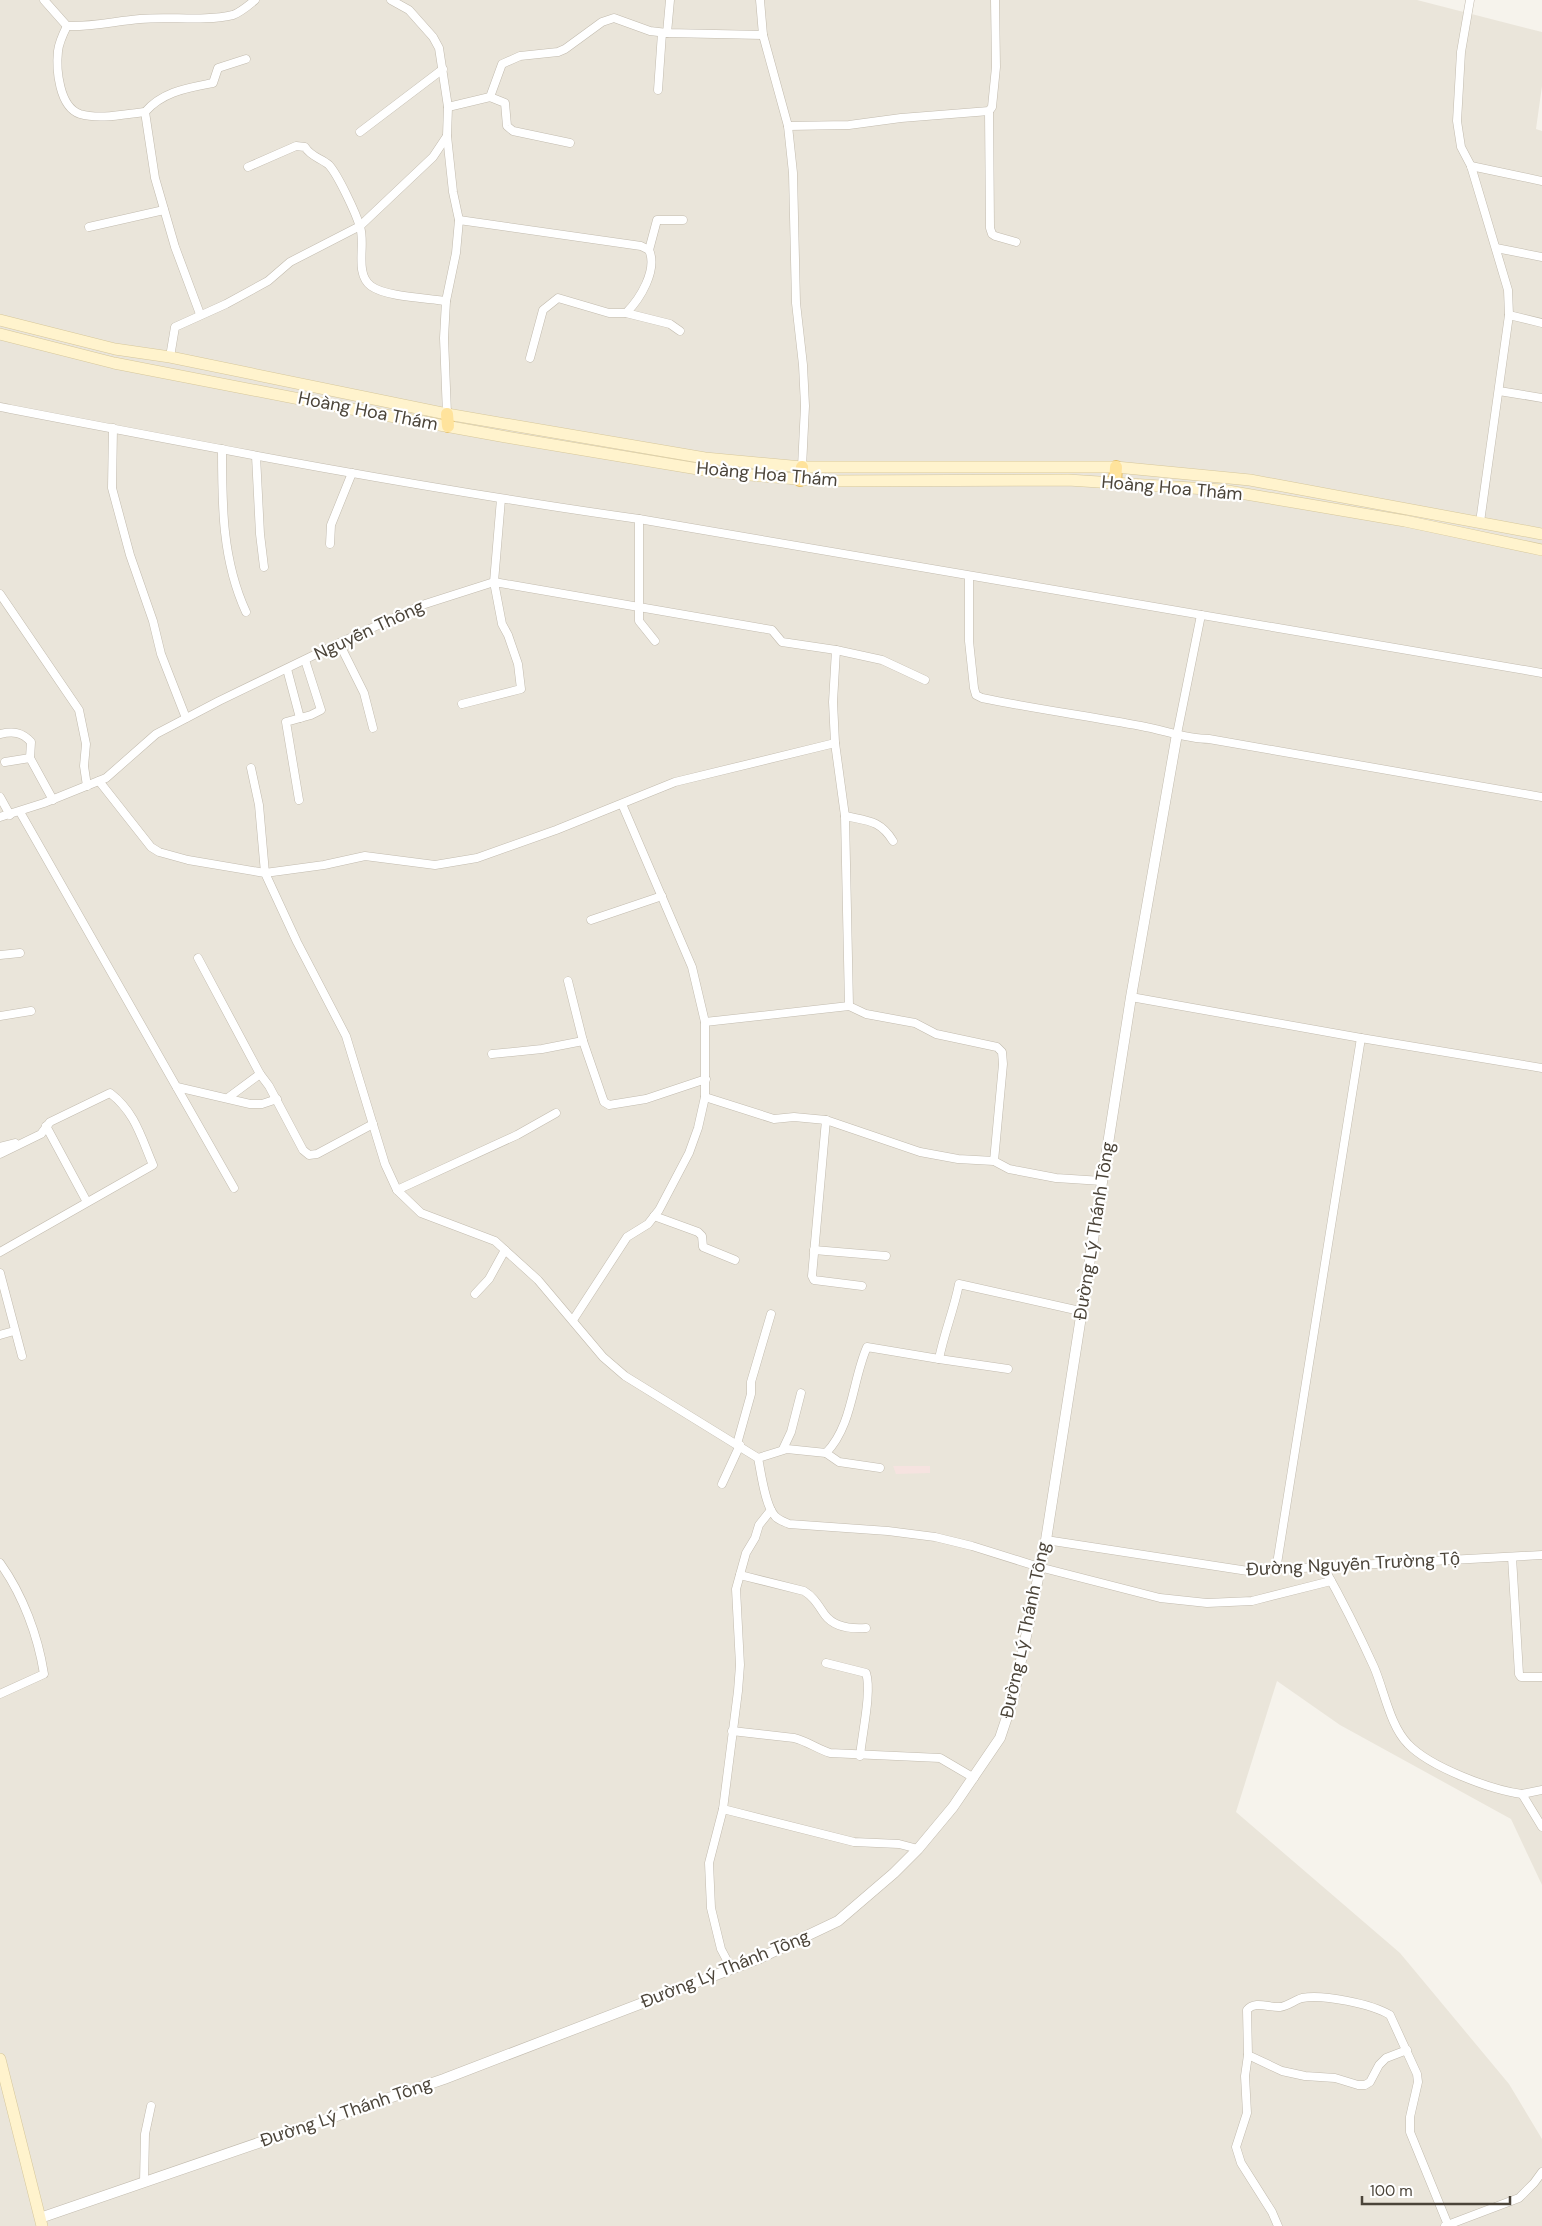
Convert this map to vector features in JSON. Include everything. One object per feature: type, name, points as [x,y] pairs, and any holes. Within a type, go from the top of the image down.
[{"type":"main road","name":"Hoàng Hoa Thám","points":[[0,320],[114,349],[170,357],[447,420],[705,458],[802,467],[1116,468],[1250,480],[1542,534]]},
{"type":"main road","name":"Hoàng Hoa Thám","points":[[0,334],[114,363],[447,420],[716,472],[800,480],[1068,480],[1222,490],[1405,521],[1542,550]]},
{"type":"main road","points":[[800,480],[802,467]]},
{"type":"main road","points":[[1115,483],[1116,468]]},
{"type":"main road","points":[[0,2059],[41,2222]]},
{"type":"street","points":[[44,0],[67,26],[148,18],[215,18],[238,13],[255,0]]},
{"type":"street","points":[[391,0],[410,10],[433,37],[439,48],[448,107],[447,136],[453,192],[459,220],[456,252],[446,300],[444,346],[447,420]]},
{"type":"street","points":[[658,90],[664,33],[670,0]]},
{"type":"street","points":[[760,0],[763,35],[788,126],[794,173],[796,303],[803,365],[805,406],[802,467]]},
{"type":"street","points":[[995,0],[996,67],[992,107],[989,110],[990,228],[992,234],[1016,242]]},
{"type":"street","points":[[1470,0],[1461,52],[1456,121],[1461,147],[1471,166],[1508,290],[1509,316],[1480,522]]},
{"type":"street","points":[[490,97],[502,64],[520,56],[558,52],[608,19],[620,19],[650,31],[664,33],[763,35]]},
{"type":"street","points":[[67,26],[62,36],[58,59],[58,73],[64,98],[71,110],[81,114],[99,116],[146,112]]},
{"type":"street","points":[[200,314],[164,210],[155,178],[146,112],[154,101],[175,91],[213,83],[218,68],[246,59]]},
{"type":"street","points":[[360,132],[443,70]]},
{"type":"street","points":[[448,107],[490,97],[505,103],[507,126],[513,131],[570,143]]},
{"type":"street","points":[[788,126],[859,124],[989,110]]},
{"type":"street","points":[[170,357],[175,327],[200,314],[226,304],[268,281],[290,262],[360,226],[433,157],[447,136]]},
{"type":"street","points":[[248,166],[303,145],[312,156],[328,165],[335,173],[360,226],[362,265],[365,277],[371,285],[384,291],[446,300]]},
{"type":"street","points":[[1471,166],[1542,181]]},
{"type":"street","points":[[89,227],[164,210]]},
{"type":"street","points":[[459,220],[641,246],[649,250]]},
{"type":"street","points":[[626,313],[649,282],[651,258],[649,250],[656,220],[683,220]]},
{"type":"street","points":[[1496,248],[1542,257]]},
{"type":"street","points":[[530,358],[543,310],[558,298],[609,313],[626,313],[670,324],[680,331]]},
{"type":"street","points":[[1509,316],[1542,323]]},
{"type":"street","points":[[1499,391],[1542,398]]},
{"type":"street","points":[[0,407],[500,500],[639,519],[1542,673]]},
{"type":"street","points":[[113,428],[112,488],[130,555],[153,621],[161,654],[186,718]]},
{"type":"street","points":[[222,449],[224,538],[239,597],[246,612]]},
{"type":"street","points":[[256,456],[260,534],[264,567]]},
{"type":"street","points":[[330,544],[331,525],[352,473]]},
{"type":"street","points":[[462,704],[521,689],[518,664],[502,624],[494,582],[500,500]]},
{"type":"street","points":[[639,519],[638,606],[642,627],[655,641]]},
{"type":"street","points":[[969,576],[970,641],[976,696],[1050,712],[1142,726],[1177,734],[1542,797]]},
{"type":"street","name":"Nguyễn Thông","points":[[0,817],[53,800],[106,778],[156,734],[339,643],[422,605],[494,582],[772,630],[782,642],[836,650]]},
{"type":"street","points":[[0,594],[79,710],[84,726],[86,744],[84,766],[87,786]]},
{"type":"street","points":[[1177,734],[1201,615]]},
{"type":"street","points":[[339,643],[364,693],[373,728]]},
{"type":"street","points":[[849,1006],[845,816],[835,744],[833,702],[836,650],[882,660],[925,680]]},
{"type":"street","points":[[299,800],[286,722],[321,710],[305,660]]},
{"type":"street","points":[[287,669],[300,718]]},
{"type":"street","points":[[0,734],[18,732],[31,742],[30,758],[53,800]]},
{"type":"street","name":"Đường Lý Thánh Tông","points":[[41,2222],[144,2182],[444,2079],[760,1958],[838,1921],[894,1873],[918,1849],[974,1778],[1000,1738],[1013,1699],[1046,1540],[1080,1311],[1131,997],[1177,734]]},
{"type":"street","points":[[99,781],[151,847],[159,852],[188,860],[266,873],[324,866],[365,856],[435,865],[486,855],[675,782],[835,744]]},
{"type":"street","points":[[5,762],[30,758]]},
{"type":"street","points":[[251,768],[259,805],[266,873],[298,942],[346,1036],[385,1164],[397,1190],[420,1213],[495,1240],[538,1280],[574,1320],[603,1357],[625,1376],[758,1458],[771,1510],[775,1517],[789,1524],[888,1531],[935,1537],[972,1546],[1039,1567],[1160,1598],[1207,1603],[1252,1601],[1331,1581]]},
{"type":"street","points":[[0,797],[10,815]]},
{"type":"street","points":[[574,1320],[627,1237],[648,1224],[654,1216],[689,1153],[698,1128],[706,1079],[705,1022],[692,967],[622,804]]},
{"type":"street","points":[[20,812],[234,1188]]},
{"type":"street","points":[[845,816],[875,822],[885,828],[893,841]]},
{"type":"street","points":[[590,920],[662,896]]},
{"type":"street","points":[[0,955],[20,953]]},
{"type":"street","points":[[198,958],[260,1074],[277,1099],[304,1150],[309,1155],[317,1154],[372,1124]]},
{"type":"street","points":[[568,981],[583,1041],[604,1102],[609,1106],[646,1099],[706,1079]]},
{"type":"street","points":[[1131,997],[1542,1068]]},
{"type":"street","points":[[705,1022],[849,1006],[866,1014],[915,1023],[936,1034],[997,1047],[1002,1052],[1003,1064],[994,1161]]},
{"type":"street","points":[[0,1016],[31,1011]]},
{"type":"street","points":[[1276,1570],[1361,1038]]},
{"type":"street","points":[[492,1054],[542,1049],[583,1041]]},
{"type":"street","points":[[229,1098],[260,1074]]},
{"type":"street","points":[[177,1087],[250,1104],[262,1104],[277,1099]]},
{"type":"street","points":[[0,1154],[42,1134],[46,1126],[110,1093],[125,1104],[153,1165],[0,1252]]},
{"type":"street","points":[[704,1097],[774,1119],[794,1117],[826,1120],[920,1152],[958,1159],[994,1161],[1008,1169],[1056,1178],[1102,1181]]},
{"type":"street","points":[[397,1190],[517,1135],[556,1113]]},
{"type":"street","points":[[826,1120],[812,1276],[814,1280],[862,1286]]},
{"type":"street","points":[[46,1126],[87,1202]]},
{"type":"street","points":[[0,1146],[27,1141]]},
{"type":"street","points":[[654,1216],[698,1232],[702,1236],[703,1247],[735,1260]]},
{"type":"street","points":[[475,1294],[489,1279],[505,1250]]},
{"type":"street","points":[[814,1250],[886,1256]]},
{"type":"street","points":[[0,1273],[22,1356]]},
{"type":"street","points":[[939,1359],[943,1337],[954,1306],[959,1284],[1080,1311]]},
{"type":"street","points":[[722,1484],[738,1445],[751,1394],[751,1382],[771,1314]]},
{"type":"street","points":[[0,1335],[14,1331]]},
{"type":"street","points":[[826,1453],[836,1443],[851,1406],[861,1360],[867,1347],[1008,1369]]},
{"type":"street","points":[[783,1449],[791,1432],[801,1393]]},
{"type":"street","points":[[758,1458],[783,1449],[826,1453],[839,1462],[880,1468]]},
{"type":"street","points":[[731,1968],[722,1949],[711,1908],[708,1878],[710,1854],[723,1809],[740,1665],[735,1602],[736,1589],[746,1553],[755,1538],[759,1525],[771,1510]]},
{"type":"street","name":"Đường Nguyễn Trường Tộ","points":[[1046,1540],[1248,1571],[1542,1555]]},
{"type":"street","points":[[1512,1557],[1519,1674],[1525,1678],[1542,1677]]},
{"type":"street","points":[[0,1563],[7,1573],[30,1622],[40,1648],[44,1674],[0,1694]]},
{"type":"street","points":[[1324,1568],[1374,1668],[1398,1730],[1408,1744],[1435,1763],[1466,1778],[1522,1794],[1542,1790]]},
{"type":"street","points":[[740,1575],[804,1590],[812,1595],[830,1620],[848,1627],[866,1628]]},
{"type":"street","points":[[826,1663],[866,1672],[868,1696],[860,1756]]},
{"type":"street","points":[[732,1731],[794,1738],[802,1740],[816,1749],[830,1753],[860,1756],[940,1758],[974,1778]]},
{"type":"street","points":[[1522,1794],[1542,1827]]},
{"type":"street","points":[[723,1809],[854,1842],[899,1844],[918,1849]]},
{"type":"street","points":[[1278,2226],[1238,2154],[1238,2138],[1247,2113],[1245,2076],[1248,2056],[1246,2015],[1250,2006],[1283,2006],[1303,1998],[1317,1998],[1384,2011],[1390,2015],[1407,2050],[1418,2082],[1410,2117],[1410,2132],[1446,2225],[1519,2198],[1542,2172]]},
{"type":"street","points":[[1248,2056],[1282,2071],[1305,2076],[1335,2078],[1358,2085],[1365,2085],[1370,2082],[1379,2065],[1386,2058],[1407,2050]]},
{"type":"street","points":[[144,2182],[145,2134],[151,2106]]},
{"type":"shaded area","points":[[0,0],[1417,0],[1542,32],[1542,86],[1536,129],[1542,131],[1542,1885],[1511,1819],[1340,1725],[1277,1681],[1236,1812],[1400,1953],[1509,2084],[1542,2139],[1542,2226],[0,2226]]},
{"type":"shaded area","points":[[893,1466],[930,1466],[930,1473],[896,1474]]}]
